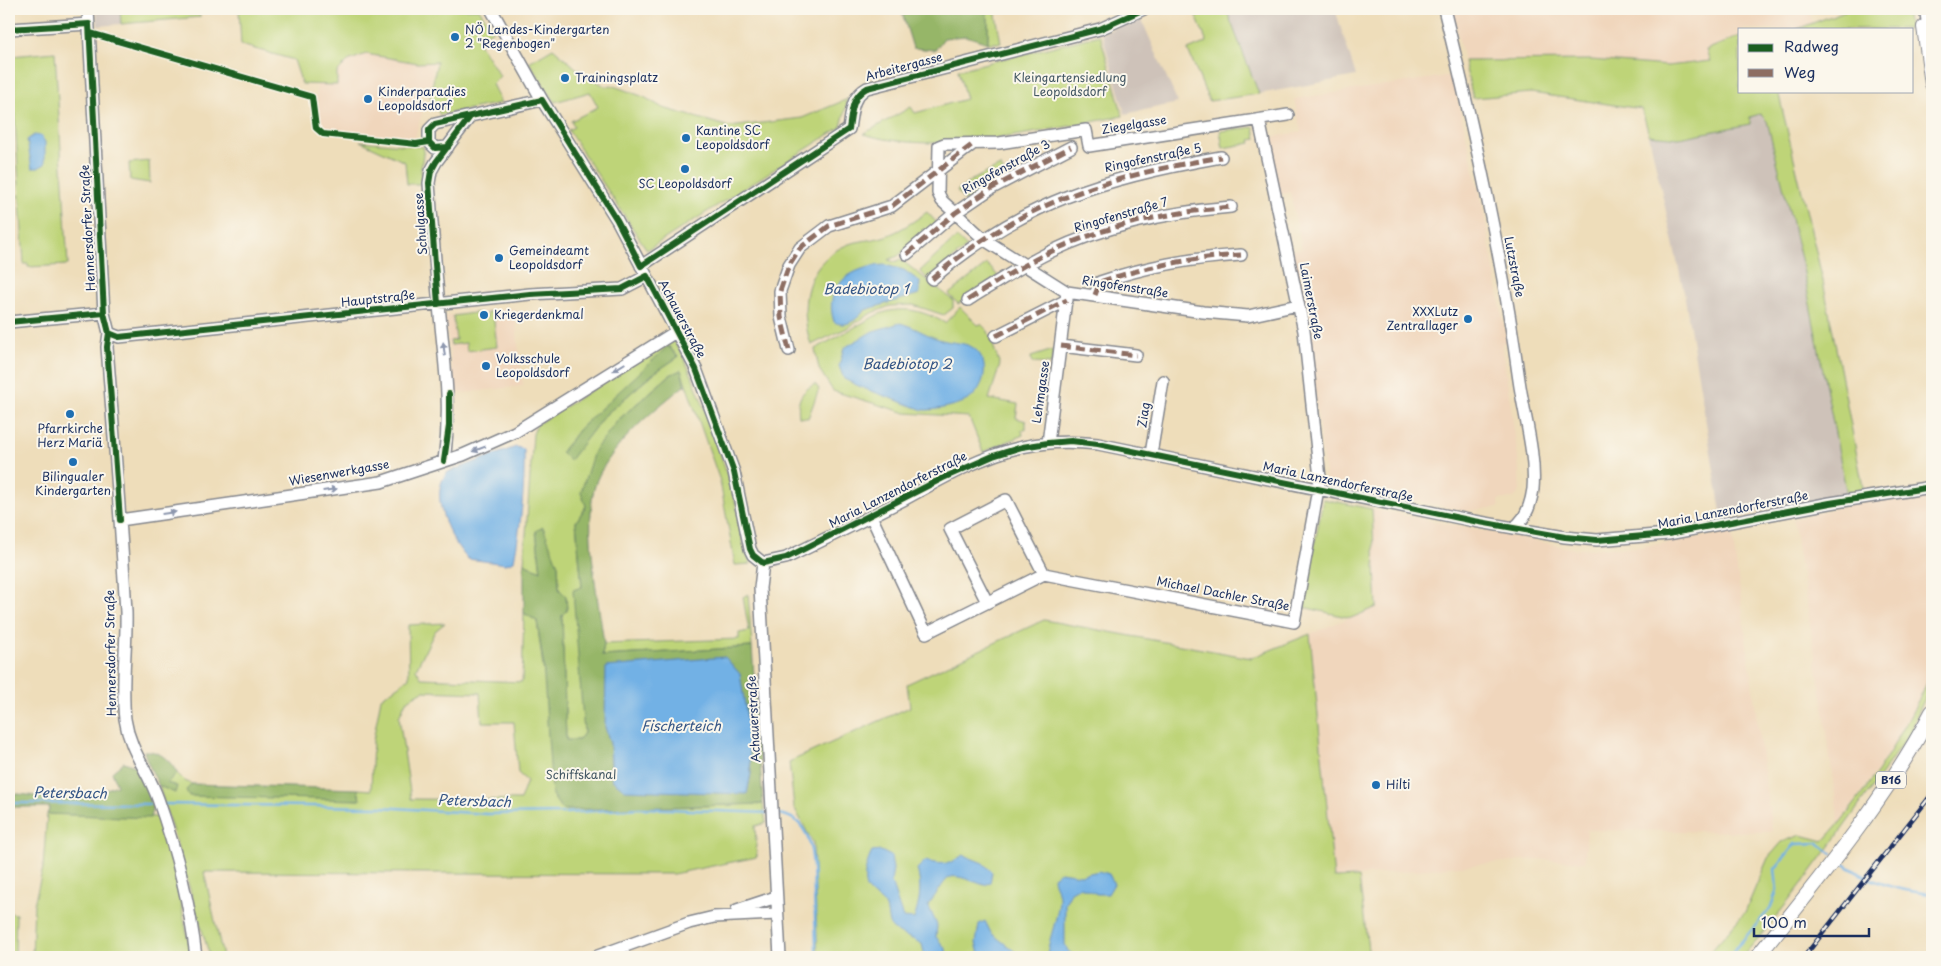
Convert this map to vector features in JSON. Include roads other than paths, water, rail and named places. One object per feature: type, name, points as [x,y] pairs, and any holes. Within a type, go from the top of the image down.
[{"type":"highway","points":[[1928,9],[1932,40]]},
{"type":"main road","points":[[1921,9],[1932,84]]},
{"type":"main road","name":"B16","points":[[1756,957],[1845,845],[1888,784],[1932,712]]},
{"type":"street","name":"Hennersdorfer Straße","points":[[88,9],[104,312],[109,333],[107,347],[126,614],[123,691],[126,718],[139,763],[158,800],[192,922],[196,957]]},
{"type":"street","name":"Achauerstraße","points":[[491,9],[542,100],[617,220],[677,331],[696,369],[725,443],[740,492],[750,549],[753,555],[763,563],[760,588],[774,822],[776,897]]},
{"type":"street","name":"Arbeitergasse","points":[[644,271],[849,129],[854,99],[867,88],[1100,29],[1144,9]]},
{"type":"street","name":"Lutzstraße","points":[[1444,9],[1486,193],[1514,340],[1530,456],[1533,490],[1524,519],[1513,528]]},
{"type":"street","points":[[9,29],[89,24]]},
{"type":"street","points":[[448,148],[435,148],[428,138],[432,127],[443,122],[542,100]]},
{"type":"street","name":"Ziegelgasse","points":[[939,146],[944,144],[999,143],[1086,130],[1089,146],[1288,115]]},
{"type":"street","name":"Schulgasse","points":[[444,461],[449,426],[449,394],[438,304],[429,183],[431,171],[448,148],[454,136],[470,117]]},
{"type":"street","name":"Laimerstraße","points":[[1259,120],[1304,331],[1320,478],[1319,489]]},
{"type":"street","points":[[443,122],[450,127],[454,136]]},
{"type":"street","points":[[789,350],[781,316],[780,291],[789,266],[800,248],[829,226],[892,206],[907,196],[939,167],[973,144]]},
{"type":"street","name":"Ringofenstraße","points":[[939,146],[938,193],[955,213],[985,240],[1067,296],[1096,296],[1203,312],[1248,316],[1298,305]]},
{"type":"street","name":"Ringofenstraße 3","points":[[907,254],[955,213],[1009,178],[1071,147]]},
{"type":"street","name":"Ringofenstraße 5","points":[[932,279],[985,240],[1040,207],[1075,192],[1136,173],[1221,158]]},
{"type":"street","name":"Ringofenstraße 7","points":[[968,300],[1024,265],[1061,247],[1131,224],[1179,213],[1231,207]]},
{"type":"street","points":[[1096,296],[1100,282],[1128,272],[1188,259],[1241,255]]},
{"type":"street","name":"Hauptstraße","points":[[109,333],[119,336],[530,294],[611,289],[619,282],[644,271]]},
{"type":"street","points":[[996,336],[1067,296]]},
{"type":"street","name":"Lehmgasse","points":[[1048,443],[1067,296]]},
{"type":"street","points":[[9,322],[104,312]]},
{"type":"street","name":"Wiesenwerkgasse","points":[[120,520],[381,482],[444,461],[487,446],[515,432],[677,331]]},
{"type":"street","name":"Lehmgasse","points":[[1061,346],[1136,355]]},
{"type":"street","name":"Ziag","points":[[1151,454],[1163,381]]},
{"type":"street","name":"Maria Lanzendorferstraße","points":[[763,563],[786,558],[943,478],[993,456],[1022,447],[1071,441],[1151,454],[1513,528],[1581,539],[1633,539],[1700,529],[1830,503],[1932,487]]},
{"type":"street","name":"Michael Dachler Straße","points":[[1044,574],[1294,622],[1319,489]]},
{"type":"street","points":[[871,516],[926,633],[1044,574],[1006,500],[950,529],[987,602]]},
{"type":"street","points":[[595,957],[688,923],[726,915],[776,897],[780,957]]},
{"type":"street","points":[[726,915],[777,914]]},
{"type":"water","points":[[34,135],[41,136],[45,142],[45,164],[38,168],[32,168],[27,140]]},
{"type":"water","name":"Badebiotop 1","points":[[885,265],[904,270],[920,282],[919,294],[865,310],[851,322],[839,324],[834,322],[831,309],[832,298],[836,288],[843,280],[862,269]]},
{"type":"water","name":"Badebiotop 2","points":[[900,323],[934,337],[966,345],[976,350],[983,361],[984,374],[976,393],[967,401],[961,403],[934,410],[923,410],[844,379],[839,366],[844,348],[873,331]]},
{"type":"water","points":[[516,447],[524,449],[524,477],[519,533],[514,561],[506,564],[468,559],[454,541],[443,517],[440,504],[442,481],[448,472]]},
{"type":"water","name":"Fischerteich","points":[[725,657],[740,674],[747,718],[751,773],[747,794],[625,790],[612,780],[610,743],[605,727],[606,667]]},
{"type":"water","points":[[881,851],[891,856],[893,869],[891,882],[903,918],[914,919],[920,894],[917,869],[925,861],[945,863],[954,861],[963,855],[983,863],[992,872],[990,883],[984,885],[961,877],[949,878],[928,905],[937,925],[936,937],[946,949],[947,957],[925,957],[922,944],[891,928],[885,905],[866,888],[865,872],[870,856],[872,852]]},
{"type":"water","points":[[1099,871],[1109,874],[1114,884],[1108,894],[1097,894],[1080,887],[1071,892],[1065,903],[1065,944],[1068,951],[1077,957],[1044,957],[1047,955],[1059,905],[1058,891],[1053,877],[1060,872],[1081,875]]},
{"type":"water","points":[[985,921],[991,933],[1022,957],[980,957],[976,943],[979,924]]},
{"type":"waterway","name":"Petersbach","points":[[9,803],[157,804]]},
{"type":"waterway","name":"Petersbach","points":[[163,804],[380,807],[487,814],[566,813],[640,808],[769,813]]},
{"type":"waterway","name":"Petersbach","points":[[775,814],[788,816],[798,823],[805,832],[809,843],[813,869],[816,957]]},
{"type":"waterway","name":"Petersbach","points":[[1728,957],[1770,909],[1777,890],[1775,869],[1795,844],[1817,843],[1832,854]]},
{"type":"waterway","name":"Petersbach","points":[[1840,861],[1872,880],[1907,891],[1932,894]]},
{"type":"railway","points":[[1804,957],[1932,794]]},
{"type":"place","name":"NÖ Landes-Kindergarten 2 \"Regenbogen\"","points":[[455,37]]},
{"type":"place","name":"Trainingsplatz","points":[[565,78]]},
{"type":"place","name":"Kinderparadies Leopoldsdorf","points":[[368,99]]},
{"type":"place","name":"Kantine SC Leopoldsdorf","points":[[686,138]]},
{"type":"place","name":"SC Leopoldsdorf","points":[[685,169]]},
{"type":"place","name":"Gemeindeamt Leopoldsdorf","points":[[499,258]]},
{"type":"place","name":"Kriegerdenkmal","points":[[484,315]]},
{"type":"place","name":"XXXLutz Zentrallager","points":[[1468,319]]},
{"type":"place","name":"Volksschule Leopoldsdorf","points":[[486,366]]},
{"type":"place","name":"Pfarrkirche Herz Mariä","points":[[70,414]]},
{"type":"place","name":"Bilingualer Kindergarten","points":[[73,462]]},
{"type":"place","name":"Hilti","points":[[1376,785]]},
{"type":"park label","name":"Kleingartensiedlung Leopoldsdorf","points":[[1070,85]]},
{"type":"park label","name":"Schiffskanal","points":[[581,775]]}]
